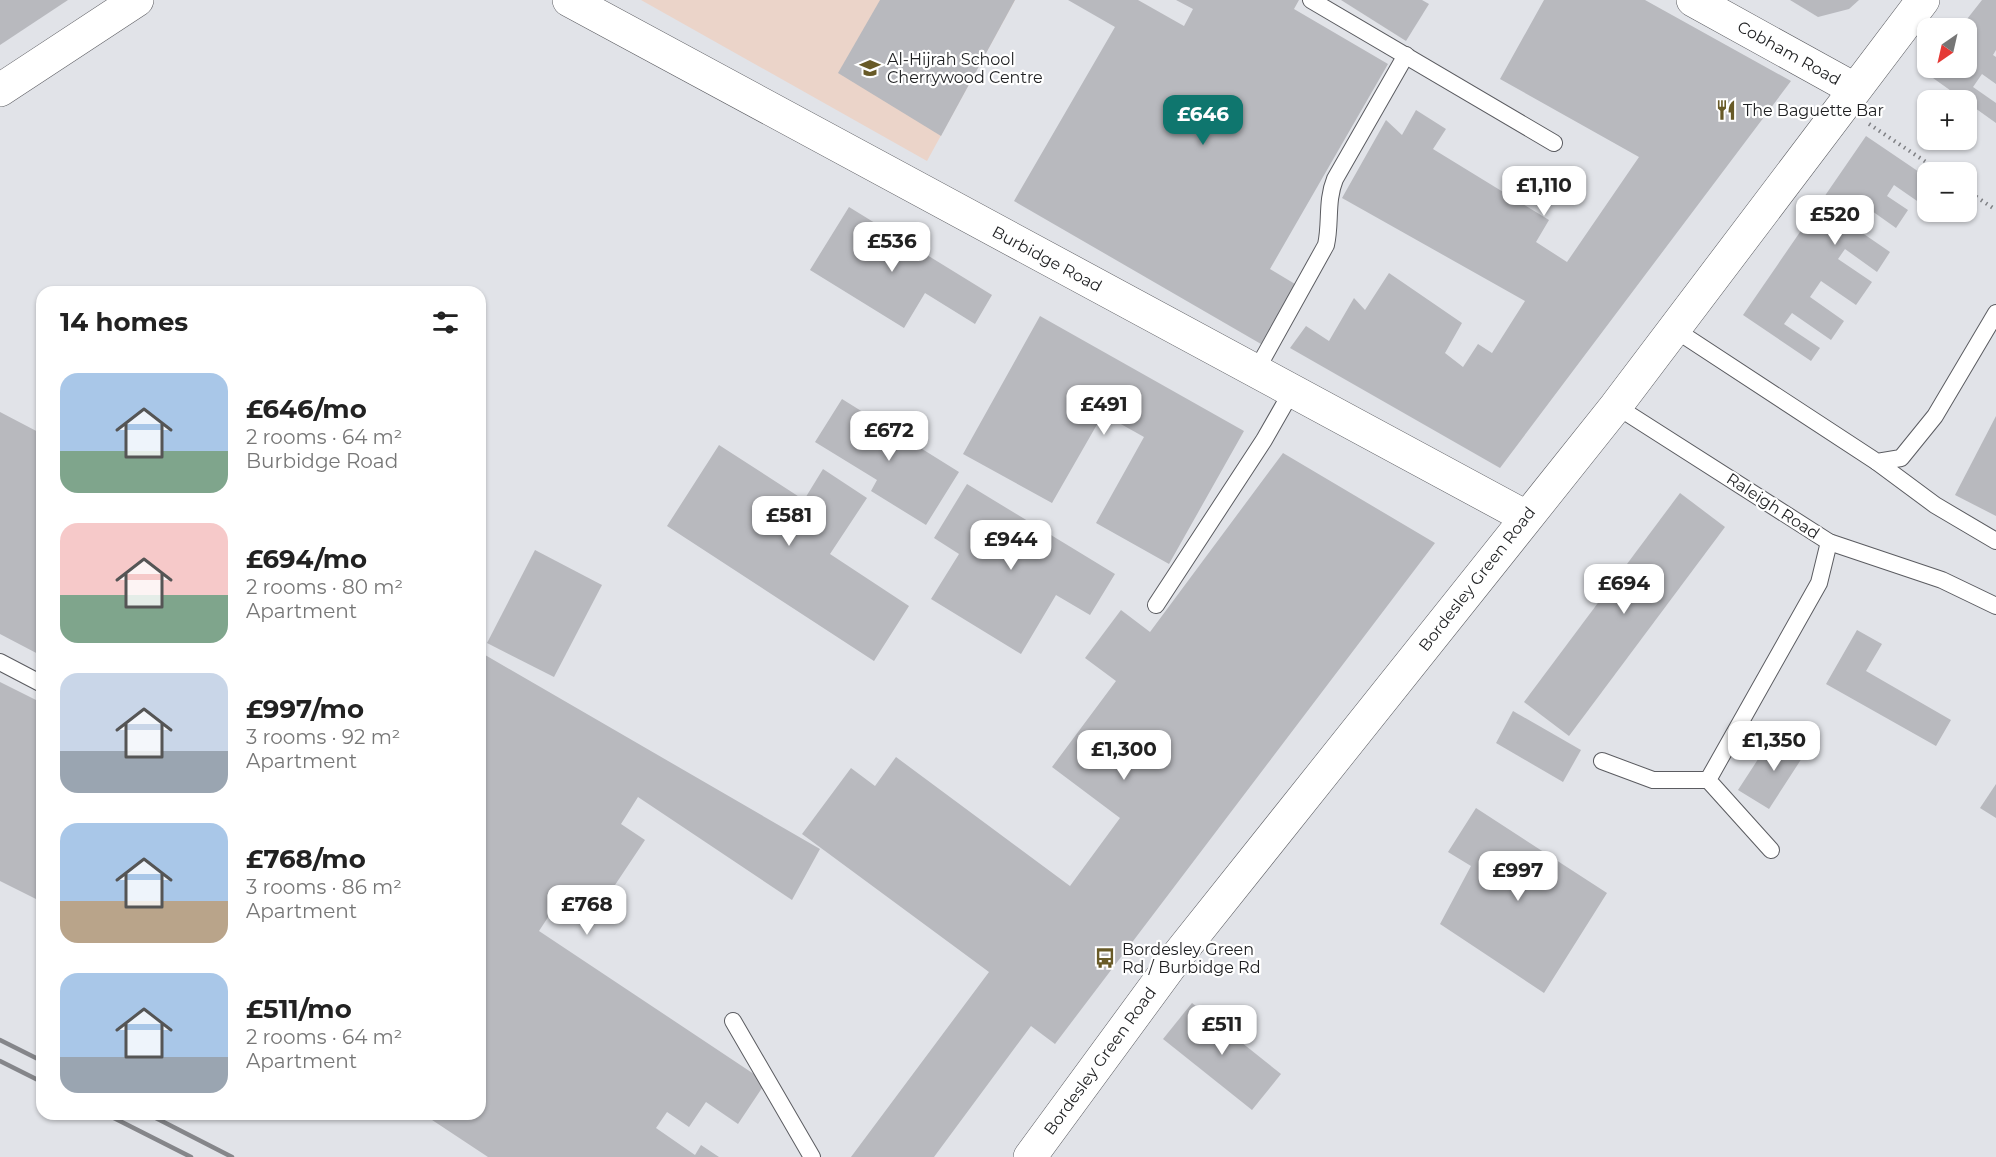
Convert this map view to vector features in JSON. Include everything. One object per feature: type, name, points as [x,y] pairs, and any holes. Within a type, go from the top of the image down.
[{"type":"street","points":[[0,90],[137,0]]},
{"type":"street","name":"Burbidge Road","points":[[569,0],[1526,517]]},
{"type":"street","name":"Cobham Road","points":[[1693,0],[1848,97]]},
{"type":"street","name":"Bordesley Green Road","points":[[1030,1157],[1179,954],[1616,406],[1923,0]]},
{"type":"lane","points":[[1311,0],[1554,143]]},
{"type":"lane","points":[[1256,371],[1326,245],[1329,232],[1329,193],[1335,179],[1406,55]]},
{"type":"lane","points":[[1877,462],[1901,458],[1935,416],[1996,313]]},
{"type":"lane","points":[[1674,329],[1877,462],[1935,505],[1996,541]]},
{"type":"lane","points":[[1156,605],[1264,440],[1292,391]]},
{"type":"lane","name":"Raleigh Road","points":[[1616,406],[1829,543],[1942,580],[1996,606]]},
{"type":"lane","points":[[1707,780],[1819,583],[1829,543]]},
{"type":"lane","points":[[0,662],[36,681]]},
{"type":"lane","points":[[1602,761],[1653,780],[1707,780],[1771,850]]},
{"type":"lane","points":[[733,1021],[812,1157]]},
{"type":"path","points":[[1848,97],[1929,162]]},
{"type":"path","points":[[1977,197],[1996,210]]},
{"type":"shaded area","name":"Al-Hijrah School Cherrywood Centre","points":[[641,0],[1015,0],[927,161]]},
{"type":"building","points":[[0,0],[68,0],[0,45]]},
{"type":"building","points":[[880,0],[1015,0],[941,136],[838,73]]},
{"type":"building","points":[[1068,0],[1138,0],[1184,26],[1193,9],[1176,0],[1299,0],[1294,9],[1388,64],[1270,269],[1295,284],[1261,344],[1014,201],[1115,27]]},
{"type":"building","points":[[1341,0],[1422,0],[1429,4],[1406,41]]},
{"type":"building","points":[[1544,0],[1645,0],[1791,81],[1500,468],[1290,348],[1306,326],[1329,341],[1354,298],[1365,310],[1389,273],[1462,323],[1445,353],[1463,367],[1478,344],[1492,353],[1525,301],[1342,198],[1386,120],[1402,135],[1416,110],[1446,129],[1433,149],[1549,220],[1536,242],[1567,262],[1639,157],[1500,79]]},
{"type":"building","points":[[1790,0],[1859,0],[1849,9],[1818,17]]},
{"type":"building","points":[[1982,0],[1996,0],[1996,50],[1993,55],[1996,57],[1996,84],[1982,74],[1973,87],[1996,103],[1996,123],[1977,109],[1977,90],[1950,90],[1933,78],[1977,78],[1977,18],[1968,18]]},
{"type":"building","points":[[1866,136],[1917,171],[1917,201],[1894,185],[1887,196],[1908,210],[1896,228],[1872,211],[1858,230],[1890,252],[1877,272],[1845,249],[1838,259],[1872,282],[1856,305],[1821,281],[1810,297],[1844,321],[1831,340],[1792,313],[1784,324],[1820,348],[1811,361],[1743,315]]},
{"type":"building","points":[[849,207],[992,295],[975,324],[925,293],[904,328],[810,270]]},
{"type":"building","points":[[1040,316],[1244,431],[1169,564],[1096,523],[1144,437],[1103,414],[1052,503],[963,454]]},
{"type":"building","points":[[842,399],[959,472],[926,525],[871,491],[877,480],[815,442]]},
{"type":"building","points":[[0,412],[36,431],[36,653],[0,634]]},
{"type":"building","points":[[1996,416],[1996,516],[1955,495]]},
{"type":"building","points":[[719,445],[804,500],[823,469],[867,498],[830,554],[909,606],[874,661],[667,526]]},
{"type":"building","points":[[1283,453],[1435,543],[1055,1044],[1031,1026],[934,1157],[851,1157],[989,972],[802,834],[851,768],[875,786],[896,757],[1070,886],[1120,818],[1052,767],[1116,681],[1085,658],[1121,610],[1150,632]]},
{"type":"building","points":[[967,484],[1115,574],[1090,615],[1056,595],[1021,654],[931,599],[959,554],[934,538]]},
{"type":"building","points":[[1680,493],[1725,527],[1569,736],[1524,702]]},
{"type":"building","points":[[535,550],[602,585],[554,677],[487,643]]},
{"type":"building","points":[[1857,630],[1882,644],[1866,671],[1951,720],[1936,746],[1826,684]]},
{"type":"building","points":[[486,655],[820,849],[792,900],[638,797],[621,824],[645,840],[591,921],[560,899],[539,931],[766,1082],[738,1124],[706,1102],[689,1127],[667,1112],[656,1128],[695,1155],[701,1145],[719,1157],[488,1157],[432,1120],[486,1120]]},
{"type":"building","points":[[0,682],[36,700],[36,899],[0,881]]},
{"type":"building","points":[[1513,711],[1581,750],[1563,782],[1496,743]]},
{"type":"building","points":[[1799,732],[1813,741],[1769,809],[1738,790],[1766,747],[1782,758]]},
{"type":"building","points":[[1996,784],[1996,818],[1980,808]]},
{"type":"building","points":[[1476,808],[1607,893],[1544,993],[1440,924],[1471,866],[1448,852]]},
{"type":"building","points":[[1192,1003],[1281,1074],[1252,1110],[1163,1039]]},
{"type":"railway","points":[[0,1040],[36,1058]]},
{"type":"railway","points":[[0,1061],[36,1079]]},
{"type":"railway","points":[[118,1120],[191,1157]]},
{"type":"railway","points":[[160,1120],[232,1157]]},
{"type":"place","name":"Al-Hijrah School Cherrywood Centre","points":[[870,68]]},
{"type":"place","name":"The Baguette Bar","points":[[1726,110]]},
{"type":"place","name":"Bordesley Green Rd / Burbidge Rd","points":[[1105,958]]}]
